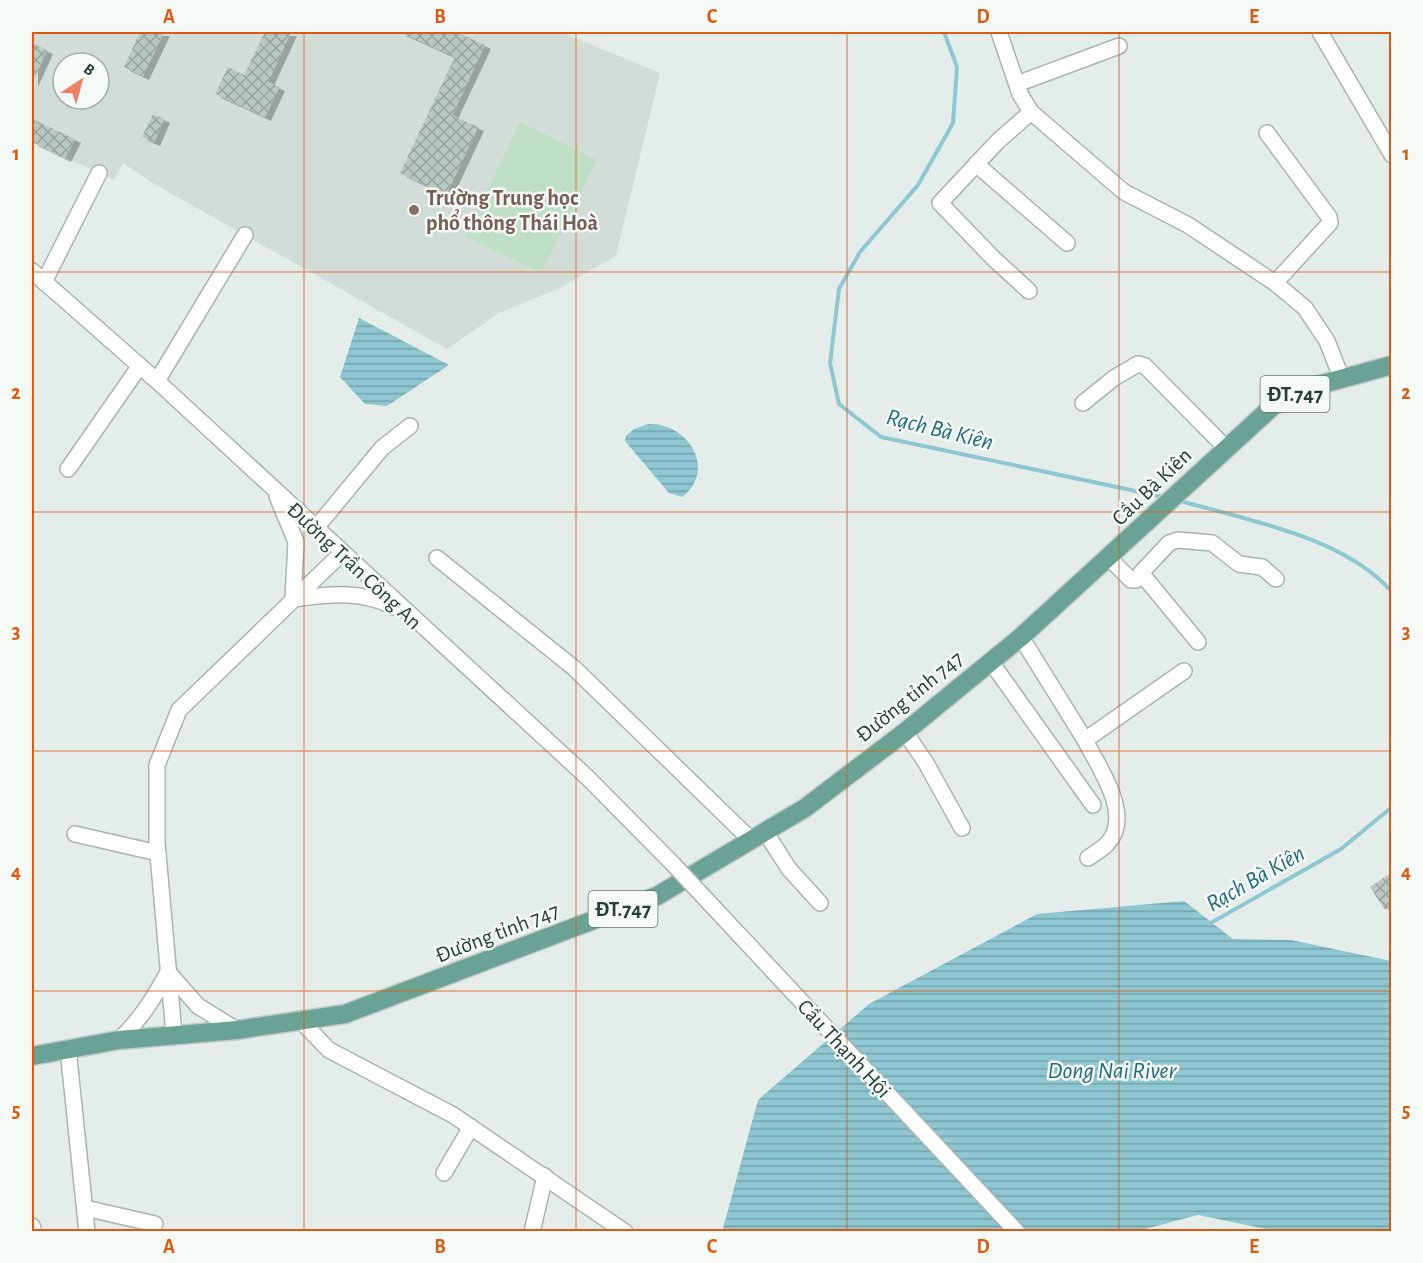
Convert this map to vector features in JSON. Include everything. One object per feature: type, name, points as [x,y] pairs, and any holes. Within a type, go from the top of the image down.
[{"type":"main road","name":"ĐT.747","points":[[1221,452],[1273,406],[1304,389],[1341,377],[1392,365]]},
{"type":"main road","name":"Cầu Bà Kiên","points":[[1113,554],[1221,452]]},
{"type":"main road","name":"Đường tỉnh 747","points":[[32,1056],[119,1040],[237,1030],[345,1014],[657,896],[805,808],[905,732],[1021,637],[1113,554]]},
{"type":"street","points":[[999,32],[1017,84],[1031,112],[1095,170],[1124,192],[1188,225],[1275,283],[1305,309],[1327,341],[1341,377]]},
{"type":"street","points":[[1320,32],[1392,156]]},
{"type":"street","points":[[1017,84],[1119,46]]},
{"type":"street","points":[[1029,291],[940,203],[976,164],[1031,112]]},
{"type":"street","points":[[1267,133],[1329,217],[1330,224],[1275,283]]},
{"type":"street","points":[[976,164],[1067,243]]},
{"type":"street","points":[[44,282],[99,173]]},
{"type":"street","points":[[157,381],[245,235]]},
{"type":"street","name":"Đường Trần Công An","points":[[32,271],[157,381],[315,529],[588,778],[673,864]]},
{"type":"street","points":[[1083,403],[1114,378],[1138,364],[1145,366],[1221,452]]},
{"type":"street","points":[[68,469],[139,367]]},
{"type":"street","points":[[315,529],[382,448],[410,426]]},
{"type":"street","points":[[275,491],[296,542],[293,598]]},
{"type":"street","points":[[1113,554],[1131,580],[1136,580],[1168,543],[1178,540],[1197,540],[1212,543],[1239,564],[1262,567],[1276,579]]},
{"type":"street","points":[[174,1034],[158,853],[157,765],[179,710],[342,553]]},
{"type":"street","points":[[437,558],[574,668],[759,837],[820,903]]},
{"type":"street","points":[[1141,573],[1198,642]]},
{"type":"street","points":[[293,598],[329,594],[361,595],[383,601],[411,616]]},
{"type":"street","points":[[1021,637],[1086,740],[1111,794],[1118,817],[1114,834],[1107,844],[1088,858]]},
{"type":"street","points":[[990,662],[1094,805]]},
{"type":"street","points":[[1086,740],[1184,671]]},
{"type":"street","points":[[905,732],[926,763],[962,828]]},
{"type":"street","points":[[75,834],[158,853]]},
{"type":"street","name":"Cầu Thạnh Hội","points":[[673,864],[1017,1232]]},
{"type":"street","points":[[168,972],[198,1006],[237,1030]]},
{"type":"street","points":[[119,1040],[138,1022],[153,1001],[168,972]]},
{"type":"street","points":[[299,1019],[329,1050],[471,1127],[625,1232]]},
{"type":"street","points":[[68,1049],[87,1232]]},
{"type":"street","points":[[444,1173],[471,1127]]},
{"type":"street","points":[[532,1232],[545,1176]]},
{"type":"street","points":[[85,1208],[155,1224]]},
{"type":"shaded area","name":"Trường Trung học phổ thông Thái Hoà","points":[[32,32],[561,32],[660,73],[616,256],[560,288],[499,313],[447,349],[156,185],[123,163],[114,180],[32,142]]},
{"type":"green space","points":[[520,122],[597,160],[541,273],[465,236]]},
{"type":"water","points":[[359,318],[449,365],[387,406],[365,404],[340,377]]},
{"type":"water","points":[[648,424],[676,431],[687,440],[694,451],[698,463],[697,475],[692,487],[682,497],[669,493],[625,441],[626,436],[634,429]]},
{"type":"water","name":"Dong Nai River","points":[[1184,901],[1233,939],[1291,940],[1391,961],[1391,1231],[1276,1231],[1198,1215],[1134,1232],[722,1232],[758,1100],[869,1004],[1037,914]]},
{"type":"building","points":[[140,32],[164,32],[143,76],[124,67]]},
{"type":"building","points":[[265,32],[291,32],[268,82],[279,87],[265,117],[215,94],[228,67],[244,75]]},
{"type":"building","points":[[400,32],[457,32],[485,45],[452,115],[478,127],[446,195],[400,173],[455,57]]},
{"type":"building","points":[[32,43],[47,50],[32,83]]},
{"type":"building","points":[[153,114],[164,119],[154,142],[142,137]]},
{"type":"building","points":[[32,119],[75,139],[65,158],[32,142]]},
{"type":"building","points":[[1392,872],[1392,906],[1385,910],[1370,887]]},
{"type":"waterway","name":"Rạch Bà Kiên","points":[[944,32],[957,67],[953,123],[918,185],[860,252],[839,289],[830,363],[839,404],[881,437],[1164,497]]},
{"type":"waterway","name":"Rạch Bà Kiên","points":[[1177,500],[1292,532],[1321,544],[1372,573],[1392,592]]},
{"type":"waterway","name":"Rạch Bà Kiên","points":[[1209,924],[1341,849],[1392,807]]},
{"type":"place","name":"Trường Trung học phổ thông Thái Hoà","points":[[414,210]]}]
